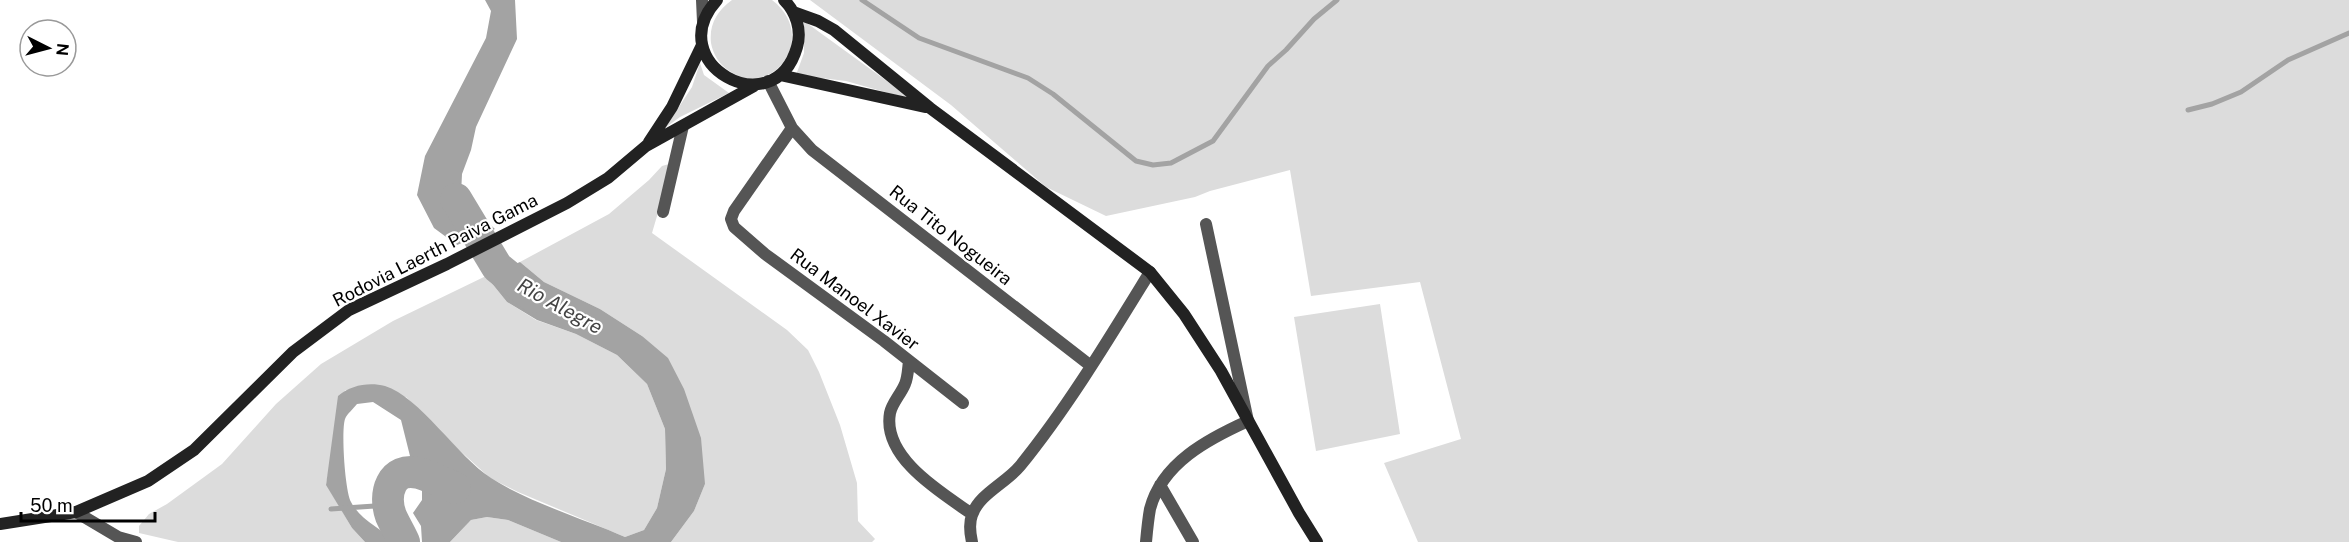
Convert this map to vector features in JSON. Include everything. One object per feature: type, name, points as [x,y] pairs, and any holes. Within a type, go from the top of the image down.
[{"type":"main road","points":[[717,0],[709,8],[703,22],[702,45],[715,69],[724,77],[754,86]]},
{"type":"main road","points":[[784,0],[793,12],[798,26],[799,42],[795,57],[780,75],[930,108]]},
{"type":"main road","points":[[793,12],[818,21],[834,30],[930,108],[1150,272],[1184,314],[1221,371],[1317,542]]},
{"type":"main road","name":"Rodovia Laerth Paiva Gama","points":[[646,146],[672,107],[702,45]]},
{"type":"main road","name":"Rodovia Laerth Paiva Gama","points":[[0,524],[76,512],[148,480],[194,450],[293,352],[349,310],[525,225],[608,178],[646,146],[754,86],[780,75]]},
{"type":"street","points":[[702,0],[703,22]]},
{"type":"street","name":"Rua Tito Nogueira","points":[[768,81],[792,128],[812,150],[1091,366]]},
{"type":"street","points":[[663,212],[683,126]]},
{"type":"street","name":"Rua Manoel Xavier","points":[[792,128],[737,206],[731,219],[734,227],[765,254],[963,404]]},
{"type":"street","points":[[1146,542],[1150,509],[1160,485],[1184,457],[1213,436],[1248,420],[1206,224]]},
{"type":"street","points":[[972,542],[970,528],[972,514],[983,499],[1018,468],[1091,366],[1150,272]]},
{"type":"street","points":[[909,361],[907,381],[891,411],[892,438],[921,478],[972,514]]},
{"type":"street","points":[[1160,485],[1193,542]]},
{"type":"street","points":[[76,512],[118,537],[136,542]]},
{"type":"shaded area","points":[[732,0],[772,0],[786,15],[792,31],[791,46],[784,60],[774,71],[760,78],[744,78],[728,70],[713,51],[711,30],[713,24],[718,13]]},
{"type":"shaded area","points":[[810,0],[2349,0],[2349,542],[1418,542],[1384,463],[1461,439],[1420,282],[1311,296],[1290,170],[1195,197],[1106,216],[1046,187],[951,105]]},
{"type":"shaded area","points":[[804,21],[913,100],[846,81],[796,75],[804,53]]},
{"type":"shaded area","points":[[700,63],[704,75],[729,93],[680,117],[665,128],[692,87]]},
{"type":"shaded area","points":[[669,164],[670,172],[652,233],[787,330],[808,350],[840,425],[857,483],[858,521],[875,539],[872,542],[671,542],[694,511],[705,484],[642,336],[600,309],[544,282],[520,262],[609,214],[662,166]]},
{"type":"shaded area","points":[[486,276],[507,302],[536,320],[576,334],[617,355],[647,384],[665,429],[666,469],[657,508],[644,530],[625,537],[490,478],[406,397],[345,390],[326,484],[352,528],[365,542],[178,542],[139,533],[139,526],[149,514],[167,504],[222,464],[276,404],[321,364],[393,321]]},
{"type":"shaded area","points":[[1380,304],[1400,434],[1316,451],[1294,317]]},
{"type":"shaded area","points":[[487,517],[508,520],[561,542],[450,542],[471,520]]},
{"type":"water","points":[[485,0],[515,0],[517,39],[476,127],[462,174],[461,195],[495,229],[457,245],[434,228],[417,195],[425,156],[486,38],[491,11]]},
{"type":"water","points":[[520,262],[544,282],[600,309],[642,336],[668,358],[684,389],[701,438],[705,484],[694,511],[671,542],[561,542],[508,520],[487,517],[471,520],[450,542],[422,542],[421,526],[413,513],[422,500],[422,491],[413,468],[401,420],[373,402],[357,404],[345,419],[345,474],[349,496],[355,508],[396,542],[365,542],[352,528],[326,485],[338,396],[354,387],[373,384],[398,392],[411,402],[465,456],[491,478],[539,502],[625,537],[644,530],[657,508],[666,469],[665,429],[647,384],[617,355],[576,334],[537,320],[507,302],[486,276]]},
{"type":"waterway","points":[[862,0],[919,38],[1028,78],[1053,94],[1136,161],[1153,165],[1171,163],[1213,141],[1268,66],[1314,19],[1337,0]]},
{"type":"waterway","points":[[2188,110],[2212,104],[2241,92],[2288,60],[2349,33]]},
{"type":"waterway","name":"Rio Alegre","points":[[456,199],[497,267],[534,297]]},
{"type":"waterway","name":"Rio Alegre","points":[[404,542],[389,508],[389,491],[396,478],[409,472],[419,473],[455,488]]},
{"type":"waterway","points":[[331,509],[389,505]]}]
